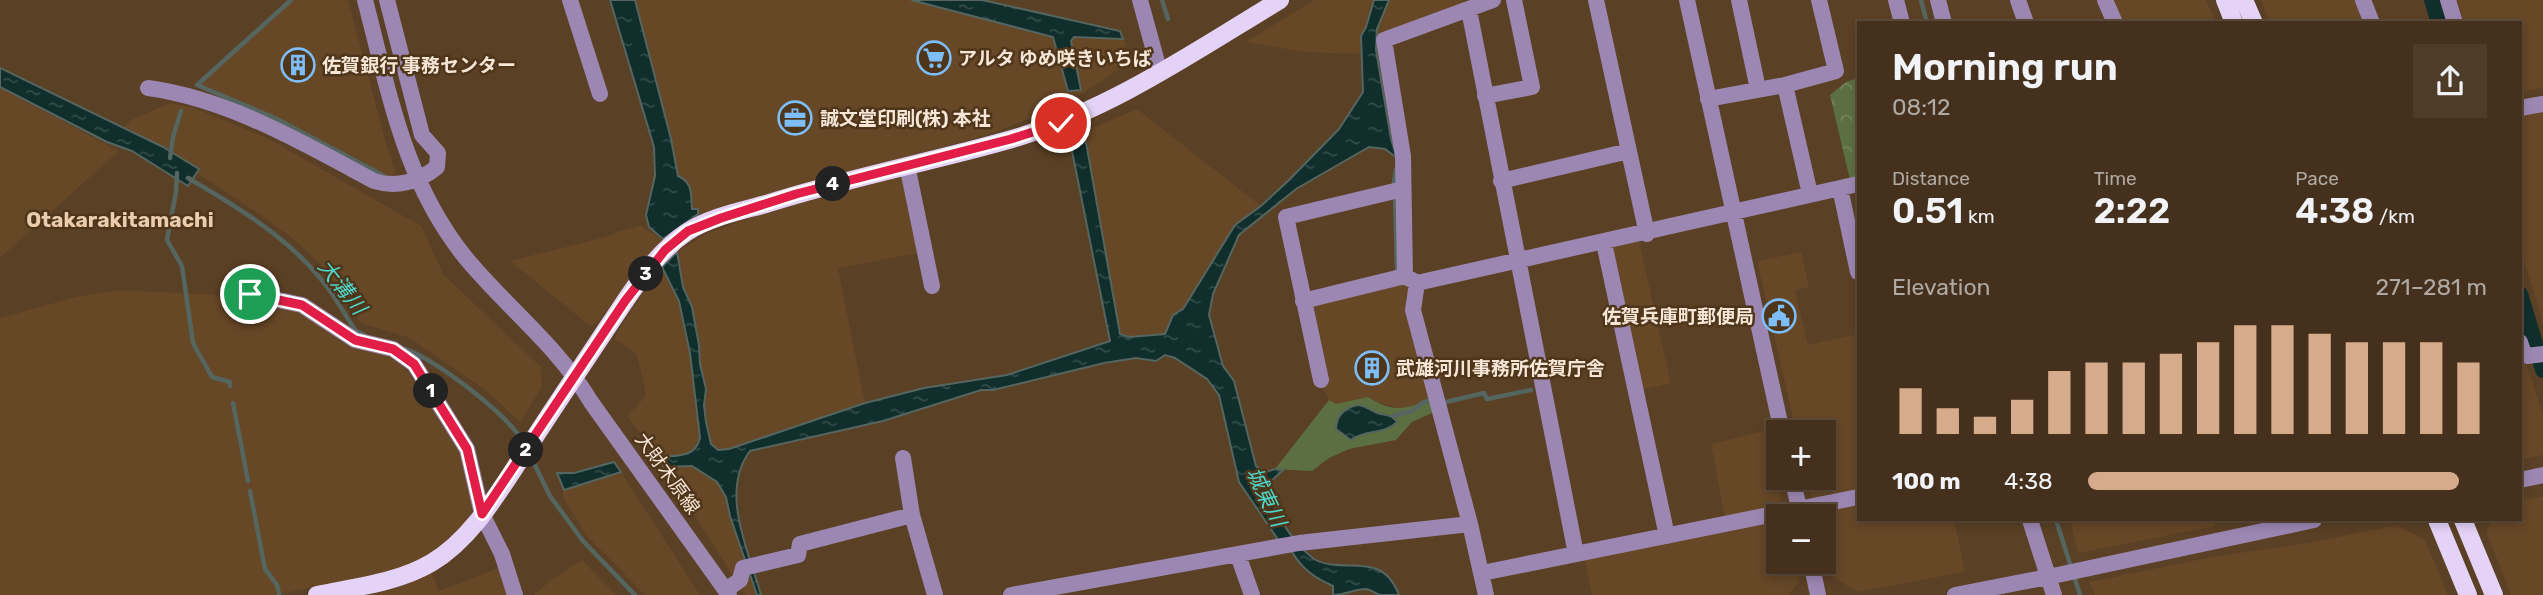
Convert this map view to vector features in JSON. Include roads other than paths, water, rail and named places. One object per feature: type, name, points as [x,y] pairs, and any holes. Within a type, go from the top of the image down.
[{"type":"main road","points":[[317,595],[394,578],[431,563],[458,542],[516,466],[575,375],[652,266],[665,250],[688,231],[796,194],[1011,139],[1061,123],[1114,99],[1280,0]]},
{"type":"main road","points":[[2225,0],[2233,21]]},
{"type":"main road","points":[[2244,0],[2253,21]]},
{"type":"main road","points":[[2437,521],[2468,595]]},
{"type":"main road","points":[[2463,521],[2494,595]]},
{"type":"street","name":"大財木原線","points":[[365,0],[402,142],[432,211],[466,257],[575,375],[728,593]]},
{"type":"street","points":[[148,88],[181,92],[275,128],[388,186],[417,179],[437,167],[439,160],[434,147],[422,135],[387,0]]},
{"type":"street","points":[[570,0],[600,94]]},
{"type":"street","points":[[1140,0],[1160,73]]},
{"type":"street","points":[[1486,595],[1470,524],[1413,310],[1403,156],[1384,40],[1493,0]]},
{"type":"street","points":[[1485,96],[1532,87],[1514,0]]},
{"type":"street","points":[[1596,0],[1647,234]]},
{"type":"street","points":[[1687,0],[1779,420]]},
{"type":"street","points":[[1739,0],[1758,89]]},
{"type":"street","points":[[1708,99],[1785,85],[1836,71],[1819,0]]},
{"type":"street","points":[[1896,0],[1901,21]]},
{"type":"street","points":[[1938,0],[1943,21]]},
{"type":"street","points":[[2018,0],[2025,21]]},
{"type":"street","points":[[2105,0],[2114,21]]},
{"type":"street","points":[[2362,0],[2371,21]]},
{"type":"street","points":[[2448,0],[2454,21]]},
{"type":"street","points":[[1469,10],[1576,554]]},
{"type":"street","points":[[1785,85],[1810,194]]},
{"type":"street","points":[[2522,108],[2543,104]]},
{"type":"street","points":[[1502,181],[1629,150]]},
{"type":"street","points":[[906,165],[932,286]]},
{"type":"street","points":[[1303,301],[1520,261],[1857,184]]},
{"type":"street","points":[[1840,188],[1857,267]]},
{"type":"street","points":[[1321,380],[1286,217],[1404,189]]},
{"type":"street","points":[[1604,243],[1667,536]]},
{"type":"street","points":[[250,294],[302,305],[355,340],[393,349],[414,364],[467,449],[482,514],[502,554],[515,595]]},
{"type":"street","points":[[903,458],[912,515],[935,595]]},
{"type":"street","points":[[2522,480],[2543,475]]},
{"type":"street","points":[[1833,504],[1857,497]]},
{"type":"street","points":[[728,593],[740,580],[743,568],[798,555],[800,544],[912,515]]},
{"type":"street","points":[[1482,573],[1766,519]]},
{"type":"street","points":[[2031,521],[2055,576],[2054,595]]},
{"type":"street","points":[[1955,595],[2055,576],[2304,521]]},
{"type":"street","points":[[1011,595],[1291,544],[1470,524]]},
{"type":"street","points":[[1238,555],[1252,595]]},
{"type":"street","points":[[1814,574],[1818,595]]},
{"type":"water","points":[[610,0],[635,0],[678,176],[689,185],[692,209],[698,209],[698,214],[663,239],[649,227],[646,215],[655,176],[654,147]]},
{"type":"water","points":[[911,0],[982,0],[1120,31],[1123,39],[1074,37],[1071,41],[1081,90],[1068,91],[1053,37]]},
{"type":"water","name":"城東川","points":[[1374,0],[1389,0],[1377,29],[1376,50],[1391,139],[1397,158],[1385,149],[1369,147],[1296,189],[1239,235],[1213,294],[1209,315],[1223,366],[1234,381],[1256,466],[1266,472],[1283,470],[1269,483],[1277,513],[1294,539],[1279,541],[1239,482],[1219,395],[1207,379],[1175,358],[1165,355],[1156,361],[1136,358],[1104,363],[993,390],[981,390],[883,421],[750,451],[741,467],[737,503],[739,522],[761,595],[757,595],[726,497],[717,482],[692,466],[664,467],[658,457],[689,453],[694,450],[700,438],[690,353],[679,301],[662,267],[677,252],[683,287],[692,307],[699,345],[706,389],[706,422],[711,444],[718,450],[729,449],[865,403],[924,388],[1007,375],[1110,341],[1070,141],[1077,139],[1086,142],[1120,334],[1129,337],[1165,334],[1173,315],[1183,309],[1235,225],[1261,206],[1339,129],[1363,92],[1361,36]]},
{"type":"water","points":[[0,68],[163,147],[199,169],[188,186],[132,151],[107,142],[0,87]]},
{"type":"water","points":[[1358,405],[1390,416],[1397,422],[1387,429],[1362,434],[1351,440],[1336,429],[1336,424],[1342,412]]},
{"type":"water","points":[[614,462],[621,472],[564,490],[557,473],[574,473]]},
{"type":"water","points":[[1301,548],[1314,559],[1326,564],[1372,567],[1391,581],[1399,595],[1381,595],[1366,589],[1333,595],[1333,586],[1309,572],[1291,550]]},
{"type":"waterway","points":[[291,0],[197,85],[275,118],[384,176]]},
{"type":"waterway","points":[[1162,0],[1168,19]]},
{"type":"waterway","points":[[1921,0],[1926,21]]},
{"type":"waterway","points":[[2432,0],[2438,21]]},
{"type":"waterway","points":[[170,158],[181,111]]},
{"type":"waterway","points":[[1394,182],[1396,169]]},
{"type":"waterway","points":[[177,173],[167,240],[182,266],[193,343],[212,377],[230,382],[230,386]]},
{"type":"waterway","name":"大溝川","points":[[188,178],[241,210],[292,248],[325,284],[356,331],[364,335]]},
{"type":"waterway","points":[[1395,196],[1397,270]]},
{"type":"waterway","points":[[2522,301],[2543,370]]},
{"type":"waterway","name":"大溝川","points":[[405,349],[435,364],[471,390],[505,420],[525,445]]},
{"type":"waterway","points":[[1446,402],[1484,393],[1487,399],[1531,390]]},
{"type":"waterway","points":[[1393,416],[1412,411],[1431,400]]},
{"type":"waterway","points":[[233,403],[248,481]]},
{"type":"waterway","name":"大溝川","points":[[529,453],[550,496],[583,541],[635,595]]},
{"type":"waterway","points":[[250,491],[265,569],[277,585],[279,594]]},
{"type":"waterway","points":[[2056,521],[2080,595]]},
{"type":"place","name":"アルタ ゆめ咲きいちば","points":[[934,58]]},
{"type":"place","name":"佐賀銀行 事務センター","points":[[298,65]]},
{"type":"place","name":"誠文堂印刷(株) 本社","points":[[795,118]]},
{"type":"place","name":"佐賀兵庫町郵便局","points":[[1779,316]]},
{"type":"place","name":"武雄河川事務所佐賀庁舎","points":[[1372,368]]},
{"type":"district","name":"Otakarakitamachi","points":[[120,220]]}]
